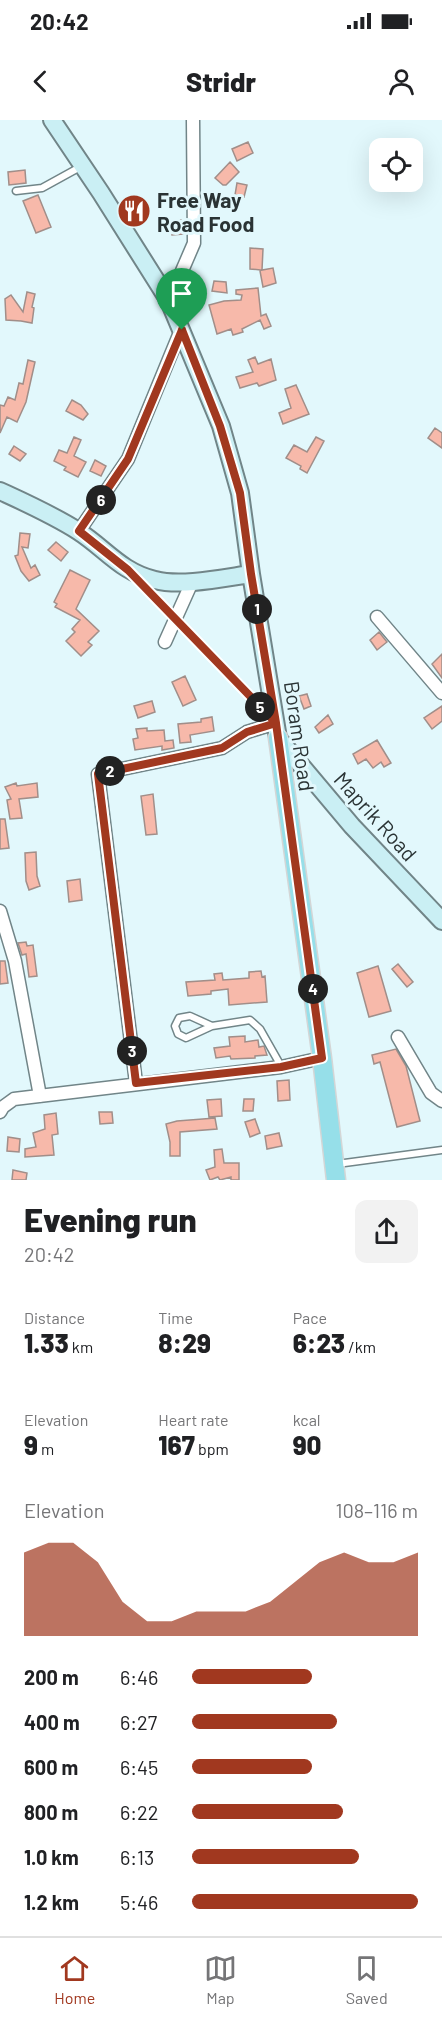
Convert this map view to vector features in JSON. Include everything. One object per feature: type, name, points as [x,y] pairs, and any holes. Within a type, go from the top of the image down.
[{"type":"main road","name":"Boram Road","points":[[52,120],[169,301],[220,426],[237,482],[277,731],[322,1058],[335,1172]]},
{"type":"main road","points":[[0,491],[79,531],[128,570],[156,581],[192,582],[251,574]]},
{"type":"main road","name":"Maprik Road","points":[[277,731],[352,826],[442,921]]},
{"type":"street","points":[[169,301],[194,243],[193,120]]},
{"type":"street","points":[[79,531],[128,459],[182,330]]},
{"type":"street","points":[[165,642],[192,582]]},
{"type":"street","points":[[377,617],[442,693]]},
{"type":"street","points":[[136,1083],[98,774],[222,748],[247,732],[277,731]]},
{"type":"street","points":[[0,911],[15,961],[40,1095]]},
{"type":"street","points":[[398,1037],[431,1093],[442,1101]]},
{"type":"street","points":[[0,1113],[3,1107],[14,1099],[281,1067],[322,1058]]},
{"type":"lane","points":[[16,191],[42,188],[83,166]]},
{"type":"lane","points":[[212,1026],[190,1016],[180,1018],[175,1026],[178,1034],[186,1038],[212,1026],[250,1020],[260,1029],[281,1067]]},
{"type":"lane","points":[[335,1172],[442,1150]]},
{"type":"path","points":[[143,587],[167,611]]},
{"type":"path","points":[[182,627],[260,708]]},
{"type":"building","points":[[248,142],[253,153],[237,161],[232,149]]},
{"type":"building","points":[[230,162],[239,172],[226,185],[223,185],[215,178]]},
{"type":"building","points":[[25,170],[26,183],[9,185],[8,172]]},
{"type":"building","points":[[237,183],[247,185],[244,197],[235,195]]},
{"type":"building","points":[[38,195],[51,227],[36,233],[23,201]]},
{"type":"building","points":[[181,220],[183,234],[172,235],[170,222]]},
{"type":"building","points":[[250,248],[263,249],[262,270],[273,268],[276,283],[263,287],[261,270],[250,269]]},
{"type":"building","points":[[214,281],[226,282],[227,293],[212,291]]},
{"type":"building","points":[[258,288],[261,316],[266,314],[271,326],[264,329],[260,320],[242,329],[243,332],[233,335],[231,329],[217,334],[209,305],[241,300],[242,295],[236,294],[236,290]]},
{"type":"building","points":[[27,292],[35,294],[32,323],[6,320],[5,299],[11,295],[23,312]]},
{"type":"building","points":[[255,357],[258,364],[271,359],[276,380],[259,386],[257,383],[240,388],[236,377],[253,372],[248,360]]},
{"type":"building","points":[[28,360],[35,362],[26,402],[17,422],[7,417],[0,433],[0,405],[4,406],[8,397],[15,400],[19,383],[23,384]]},
{"type":"building","points":[[296,385],[309,414],[283,424],[279,413],[291,408],[285,389]]},
{"type":"building","points":[[72,400],[81,405],[88,414],[83,420],[66,411]]},
{"type":"building","points":[[435,428],[442,433],[442,448],[428,438]]},
{"type":"building","points":[[74,437],[81,440],[74,456],[86,462],[78,477],[64,470],[66,467],[54,461],[59,450],[67,453]]},
{"type":"building","points":[[316,437],[324,441],[307,473],[300,469],[301,466],[286,458],[294,445],[307,452]]},
{"type":"building","points":[[14,446],[26,454],[20,461],[9,454]]},
{"type":"building","points":[[95,460],[106,466],[101,476],[90,471]]},
{"type":"building","points":[[20,533],[30,534],[28,548],[22,547],[31,568],[35,565],[40,575],[29,581],[21,571],[15,556],[18,555]]},
{"type":"building","points":[[56,542],[68,552],[61,561],[48,550]]},
{"type":"building","points":[[70,570],[90,580],[76,609],[99,631],[88,642],[92,645],[81,656],[66,641],[75,632],[72,629],[80,620],[55,607],[57,604],[54,602]]},
{"type":"building","points":[[379,632],[387,642],[377,650],[370,640]]},
{"type":"building","points":[[442,654],[442,678],[432,664]]},
{"type":"building","points":[[185,676],[196,700],[183,706],[172,682]]},
{"type":"building","points":[[307,694],[311,706],[304,709],[299,696]]},
{"type":"building","points":[[152,701],[155,712],[138,718],[134,706]]},
{"type":"building","points":[[442,706],[442,721],[432,729],[424,718]]},
{"type":"building","points":[[328,715],[333,724],[319,733],[315,727]]},
{"type":"building","points":[[212,717],[214,731],[190,735],[191,742],[180,743],[178,724],[201,722],[201,719]]},
{"type":"building","points":[[147,728],[147,731],[164,730],[165,741],[173,740],[174,748],[162,750],[162,746],[135,750],[133,739],[138,738],[136,729]]},
{"type":"building","points":[[377,740],[391,763],[384,767],[381,762],[373,768],[366,759],[358,764],[353,754]]},
{"type":"building","points":[[16,783],[17,786],[37,783],[38,797],[19,799],[22,818],[10,819],[7,800],[11,799],[5,787]]},
{"type":"building","points":[[153,794],[157,834],[146,835],[141,796]]},
{"type":"building","points":[[0,819],[5,819],[9,848],[0,849]]},
{"type":"building","points":[[36,852],[37,876],[40,886],[29,890],[26,881],[25,853]]},
{"type":"building","points":[[80,879],[82,900],[69,902],[67,881]]},
{"type":"building","points":[[26,942],[27,946],[33,945],[37,976],[29,977],[26,954],[22,955],[18,943]]},
{"type":"building","points":[[0,961],[5,961],[8,983],[0,984]]},
{"type":"building","points":[[398,964],[413,982],[407,987],[392,969]]},
{"type":"building","points":[[378,966],[391,1011],[369,1017],[357,973]]},
{"type":"building","points":[[261,971],[262,977],[265,976],[267,1002],[229,1005],[228,989],[211,991],[211,994],[188,996],[186,982],[215,980],[214,974],[222,973],[223,980],[249,978],[249,972]]},
{"type":"building","points":[[245,1036],[245,1042],[258,1040],[259,1047],[264,1046],[267,1055],[255,1056],[255,1058],[231,1059],[230,1056],[216,1058],[214,1048],[230,1046],[229,1037]]},
{"type":"building","points":[[396,1049],[406,1066],[420,1121],[397,1127],[380,1062],[374,1064],[372,1055]]},
{"type":"building","points":[[289,1080],[290,1100],[278,1101],[277,1081]]},
{"type":"building","points":[[221,1099],[222,1116],[209,1117],[207,1100]]},
{"type":"building","points":[[244,1099],[254,1099],[253,1111],[243,1111]]},
{"type":"building","points":[[99,1112],[112,1112],[113,1123],[100,1124]]},
{"type":"building","points":[[56,1113],[58,1134],[52,1135],[54,1155],[25,1157],[25,1149],[36,1147],[33,1133],[45,1129],[44,1115]]},
{"type":"building","points":[[215,1118],[217,1129],[180,1132],[180,1156],[170,1156],[166,1124]]},
{"type":"building","points":[[255,1119],[260,1133],[250,1137],[245,1122]]},
{"type":"building","points":[[279,1133],[282,1146],[267,1149],[265,1136]]},
{"type":"building","points":[[8,1137],[20,1139],[19,1152],[7,1151]]},
{"type":"building","points":[[222,1149],[224,1163],[239,1163],[239,1180],[231,1180],[231,1177],[220,1180],[218,1177],[210,1180],[206,1170],[215,1167],[214,1150]]},
{"type":"building","points":[[13,1170],[27,1173],[26,1180],[12,1180]]},
{"type":"place","name":"Free Way Road Food","points":[[134,211]]},
{"type":"route","points":[[182,330],[128,459],[79,531],[128,570],[276,723],[322,1058],[281,1067],[136,1083],[98,774],[222,748],[247,732],[276,723],[240,493],[220,426],[182,330]]}]
